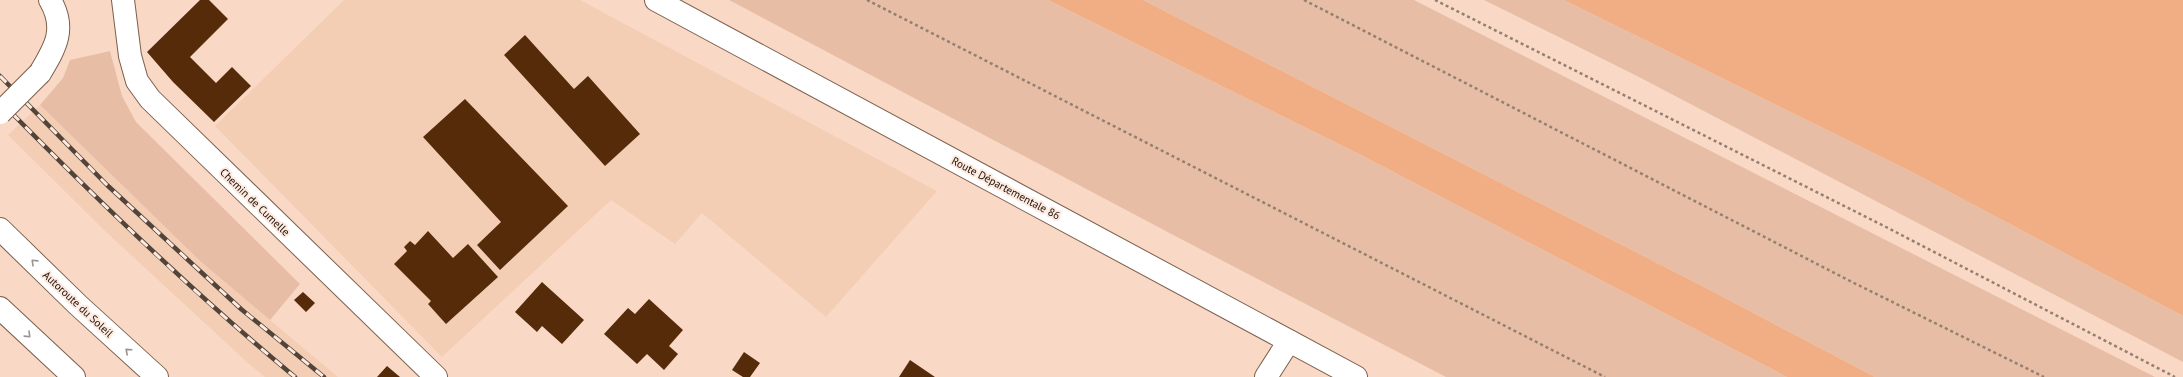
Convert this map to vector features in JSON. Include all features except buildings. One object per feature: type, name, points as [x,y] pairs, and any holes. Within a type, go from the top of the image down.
[{"type":"main road","points":[[0,113],[40,73],[56,45],[59,25],[50,0]]},
{"type":"main road","name":"Chemin de Cumelle","points":[[123,0],[130,56],[137,81],[150,99],[436,377]]},
{"type":"main road","name":"Route Départementale 86","points":[[656,0],[1356,377]]},
{"type":"main road","name":"Autoroute du Soleil","points":[[0,229],[78,305],[157,377]]},
{"type":"main road","points":[[0,308],[74,377]]},
{"type":"main road","points":[[1266,377],[1289,341]]},
{"type":"path","points":[[867,0],[1605,377]]},
{"type":"path","points":[[1304,0],[1854,283],[2044,377]]},
{"type":"path","points":[[1435,0],[1886,227],[2175,377]]},
{"type":"shaded area","points":[[344,0],[580,0],[937,191],[826,317],[702,213],[675,244],[611,200],[442,357],[215,126]]},
{"type":"shaded area","points":[[729,0],[1048,0],[1359,154],[1787,377],[1446,377],[1177,237]]},
{"type":"shaded area","points":[[1048,0],[1143,0],[1706,288],[1875,377],[1787,377],[1359,154]]},
{"type":"shaded area","points":[[1143,0],[1414,0],[2155,377],[1875,377],[1706,288]]},
{"type":"shaded area","points":[[1484,0],[1564,0],[1910,171],[2183,316],[2183,362],[1637,76]]},
{"type":"shaded area","points":[[1564,0],[2183,0],[2183,316],[1910,171]]},
{"type":"shaded area","points":[[110,51],[122,96],[136,122],[300,284],[270,320],[200,261],[40,105],[63,78],[70,60]]},
{"type":"shaded area","points":[[40,105],[200,261],[338,377],[265,377],[249,364],[104,230],[8,135]]},
{"type":"railway","points":[[0,76],[107,185],[241,309],[324,377]]},
{"type":"railway","points":[[0,101],[144,243],[218,311],[295,377]]}]
